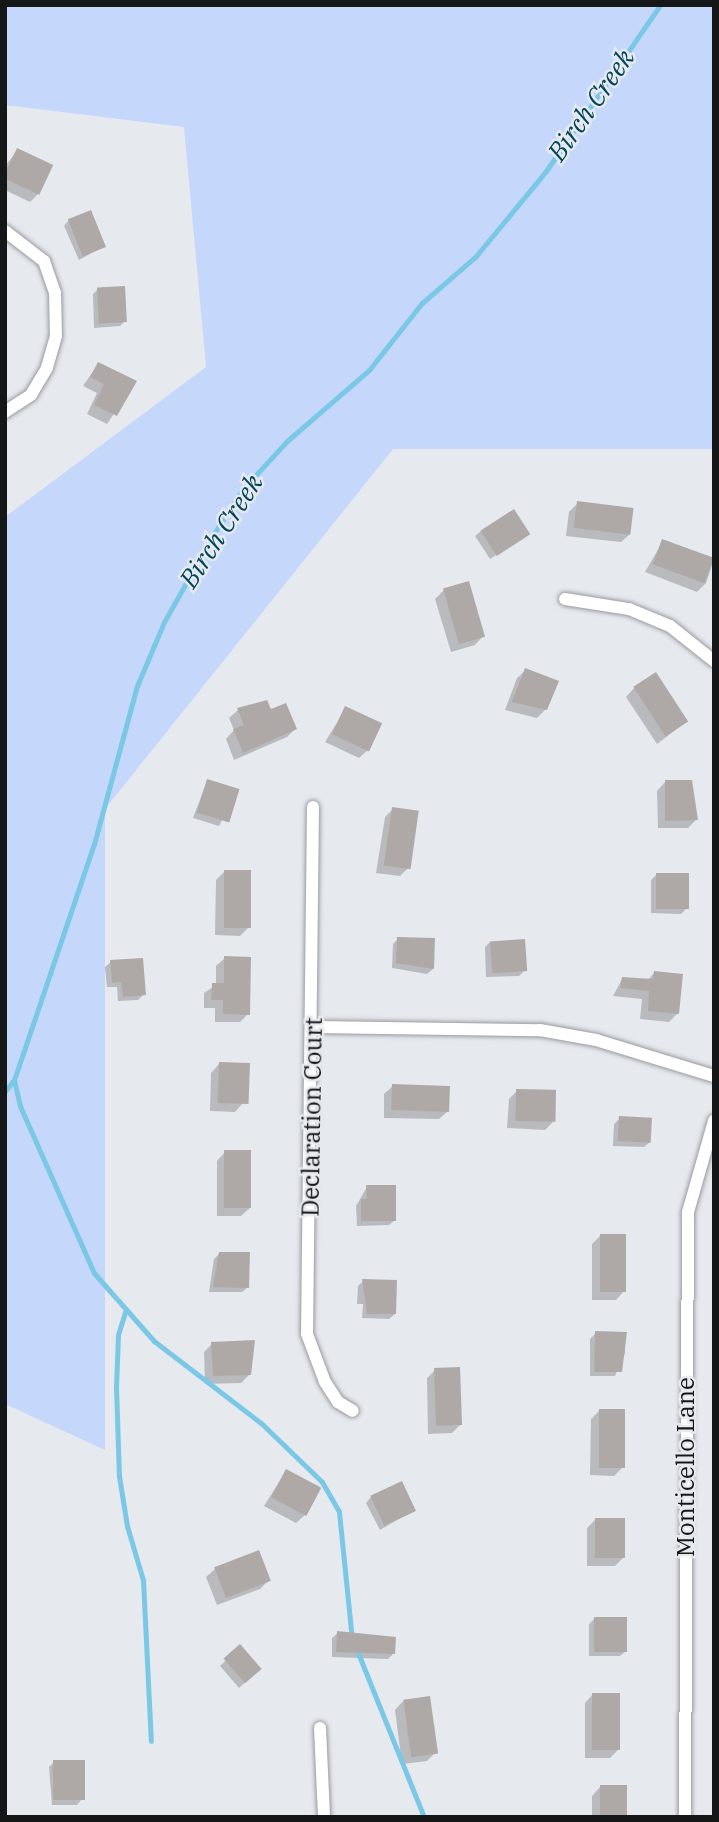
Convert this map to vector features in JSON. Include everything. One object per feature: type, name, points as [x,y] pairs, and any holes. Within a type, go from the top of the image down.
[{"type":"street","points":[[5,231],[44,261],[55,293],[56,336],[47,368],[31,395],[5,412]]},
{"type":"street","points":[[565,599],[629,609],[670,626],[697,643],[714,661]]},
{"type":"street","name":"Declaration Court","points":[[313,807],[314,1027],[307,1334],[326,1382],[338,1402],[353,1411]]},
{"type":"street","points":[[314,1027],[540,1030],[596,1040],[714,1076]]},
{"type":"street","name":"Monticello Lane","points":[[685,1817],[688,1212],[714,1121]]},
{"type":"street","points":[[320,1728],[324,1817]]},
{"type":"shaded area","points":[[5,5],[714,5],[714,449],[393,449],[105,809],[105,1450],[5,1404],[5,517],[206,367],[184,127],[5,105]]},
{"type":"building","points":[[17,148],[53,165],[39,195],[5,179]]},
{"type":"building","points":[[91,210],[106,247],[83,256],[68,219]]},
{"type":"building","points":[[125,286],[127,322],[99,323],[97,287]]},
{"type":"building","points":[[98,362],[137,381],[117,416],[94,405],[104,384],[90,377]]},
{"type":"building","points":[[577,501],[634,508],[630,535],[574,528]]},
{"type":"building","points":[[514,509],[530,534],[497,556],[480,531]]},
{"type":"building","points":[[662,539],[714,558],[704,583],[653,564]]},
{"type":"building","points":[[469,581],[485,637],[459,644],[443,588]]},
{"type":"building","points":[[525,668],[559,681],[547,710],[512,702]]},
{"type":"building","points":[[656,672],[688,721],[665,736],[633,687]]},
{"type":"building","points":[[267,700],[271,709],[286,703],[297,729],[243,753],[233,729],[244,725],[237,708]]},
{"type":"building","points":[[345,706],[382,723],[369,751],[332,734]]},
{"type":"building","points":[[207,779],[240,789],[229,822],[197,812]]},
{"type":"building","points":[[665,780],[692,780],[698,820],[665,821]]},
{"type":"building","points":[[392,807],[419,811],[411,869],[384,865]]},
{"type":"building","points":[[224,870],[251,870],[251,928],[224,928]]},
{"type":"building","points":[[656,873],[689,873],[689,909],[656,909]]},
{"type":"building","points":[[397,937],[435,938],[434,969],[396,963]]},
{"type":"building","points":[[525,939],[527,971],[492,973],[490,941]]},
{"type":"building","points":[[224,956],[251,957],[250,1015],[223,1014],[223,1000],[211,1000],[212,983],[224,983]]},
{"type":"building","points":[[143,958],[146,995],[123,997],[121,982],[112,983],[110,960]]},
{"type":"building","points":[[654,971],[683,974],[679,1014],[648,1011],[649,991],[620,988],[622,977],[653,979]]},
{"type":"building","points":[[219,1062],[250,1063],[249,1104],[218,1103]]},
{"type":"building","points":[[392,1084],[450,1086],[449,1112],[391,1110]]},
{"type":"building","points":[[516,1089],[556,1090],[555,1122],[515,1121]]},
{"type":"building","points":[[619,1116],[652,1118],[651,1143],[618,1141]]},
{"type":"building","points":[[224,1150],[251,1150],[251,1208],[224,1208]]},
{"type":"building","points":[[366,1185],[396,1185],[396,1221],[361,1221],[361,1199],[367,1199]]},
{"type":"building","points":[[600,1234],[626,1234],[626,1292],[600,1292]]},
{"type":"building","points":[[219,1252],[250,1252],[249,1288],[213,1287]]},
{"type":"building","points":[[362,1279],[397,1280],[396,1314],[367,1314]]},
{"type":"building","points":[[595,1331],[627,1332],[622,1372],[594,1372]]},
{"type":"building","points":[[255,1340],[251,1375],[213,1376],[211,1342]]},
{"type":"building","points":[[460,1367],[462,1425],[436,1426],[434,1368]]},
{"type":"building","points":[[599,1409],[625,1409],[625,1468],[599,1468]]},
{"type":"building","points":[[286,1469],[321,1488],[306,1516],[271,1497]]},
{"type":"building","points":[[402,1481],[416,1511],[384,1526],[370,1496]]},
{"type":"building","points":[[595,1518],[625,1518],[625,1558],[595,1558]]},
{"type":"building","points":[[259,1550],[271,1581],[226,1598],[214,1567]]},
{"type":"building","points":[[594,1617],[627,1617],[627,1652],[594,1652]]},
{"type":"building","points":[[337,1631],[396,1637],[395,1654],[336,1652]]},
{"type":"building","points":[[240,1644],[262,1669],[245,1683],[223,1658]]},
{"type":"building","points":[[592,1693],[620,1693],[620,1750],[592,1750]]},
{"type":"building","points":[[430,1696],[438,1753],[411,1757],[403,1700]]},
{"type":"building","points":[[53,1760],[85,1760],[85,1800],[53,1800]]},
{"type":"building","points":[[600,1785],[627,1785],[627,1817],[600,1817]]},
{"type":"waterway","name":"Birch Creek","points":[[5,1091],[14,1080],[94,844],[137,686],[164,622],[213,535],[242,490],[287,441],[369,370],[422,303],[476,256],[546,171],[660,5]]},
{"type":"waterway","points":[[14,1080],[20,1106],[94,1273],[154,1341],[261,1423],[322,1482],[339,1512],[352,1639]]},
{"type":"waterway","points":[[125,1312],[118,1335],[116,1387],[119,1476],[127,1526],[143,1580],[151,1741]]},
{"type":"waterway","points":[[356,1648],[424,1817]]}]
